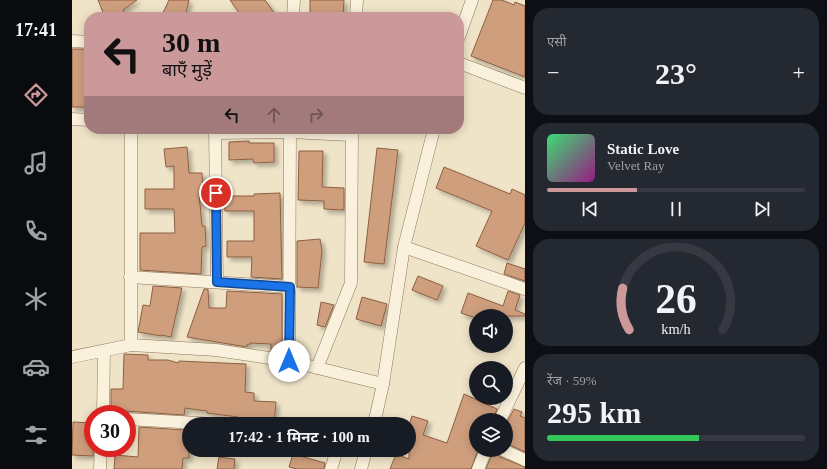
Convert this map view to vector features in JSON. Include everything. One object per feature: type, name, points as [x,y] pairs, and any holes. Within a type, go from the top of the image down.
[{"type":"street","points":[[293,12],[294,0]]},
{"type":"street","points":[[356,12],[357,0]]},
{"type":"street","points":[[464,23],[472,0]]},
{"type":"street","points":[[72,41],[84,42]]},
{"type":"street","points":[[464,65],[525,88]]},
{"type":"street","points":[[72,119],[84,120]]},
{"type":"street","points":[[131,134],[131,345]]},
{"type":"street","points":[[215,134],[217,282]]},
{"type":"street","points":[[289,361],[290,134]]},
{"type":"street","points":[[317,368],[351,283],[351,134]]},
{"type":"street","points":[[376,417],[383,384],[404,247],[433,134]]},
{"type":"street","points":[[404,247],[525,289]]},
{"type":"street","points":[[130,277],[290,287]]},
{"type":"street","points":[[72,357],[131,345],[216,350],[289,361],[383,384]]},
{"type":"street","points":[[103,405],[104,351]]},
{"type":"street","points":[[505,413],[520,390],[525,368]]},
{"type":"street","points":[[136,420],[182,422]]},
{"type":"street","points":[[513,455],[525,460]]},
{"type":"street","points":[[100,469],[101,457]]},
{"type":"street","points":[[331,469],[334,457]]},
{"type":"street","points":[[364,468],[365,457]]},
{"type":"street","points":[[478,469],[483,457]]},
{"type":"building","points":[[98,0],[137,0],[123,10],[124,12],[103,12]]},
{"type":"building","points":[[169,0],[189,0],[186,12],[163,12]]},
{"type":"building","points":[[230,0],[265,0],[273,12],[238,12]]},
{"type":"building","points":[[310,0],[344,0],[343,12],[310,12]]},
{"type":"building","points":[[493,0],[502,0],[514,5],[515,2],[525,6],[525,77],[471,56]]},
{"type":"building","points":[[72,49],[84,49],[84,107],[72,107]]},
{"type":"building","points":[[249,141],[249,143],[274,143],[274,162],[254,163],[253,159],[229,160],[229,142]]},
{"type":"building","points":[[187,147],[189,173],[202,173],[203,193],[199,193],[202,226],[205,226],[206,246],[202,247],[201,274],[140,270],[140,233],[175,233],[174,209],[145,209],[145,189],[174,189],[174,166],[166,167],[164,149]]},
{"type":"building","points":[[377,148],[398,150],[384,264],[364,262]]},
{"type":"building","points":[[299,151],[323,151],[322,187],[344,188],[344,210],[324,209],[324,201],[298,200]]},
{"type":"building","points":[[444,167],[510,194],[512,189],[525,195],[525,223],[508,260],[476,246],[492,211],[436,188]]},
{"type":"building","points":[[280,193],[282,279],[251,277],[252,257],[227,257],[227,241],[254,241],[254,211],[225,211],[224,196],[254,196],[254,194]]},
{"type":"building","points":[[320,239],[322,251],[318,288],[297,287],[297,241]]},
{"type":"building","points":[[507,263],[525,269],[525,281],[504,274]]},
{"type":"building","points":[[418,276],[443,286],[437,300],[412,290]]},
{"type":"building","points":[[153,286],[182,288],[171,337],[138,332],[143,305],[150,306]]},
{"type":"building","points":[[204,289],[208,289],[209,308],[226,308],[227,291],[282,294],[282,352],[271,351],[271,344],[250,343],[249,345],[247,344],[247,347],[187,337]]},
{"type":"building","points":[[508,291],[520,295],[515,310],[525,314],[525,316],[513,316],[513,309],[469,309],[469,316],[461,313],[468,293],[503,306]]},
{"type":"building","points":[[362,297],[387,304],[381,326],[356,319]]},
{"type":"building","points":[[321,302],[334,305],[325,327],[317,325]]},
{"type":"building","points":[[124,354],[148,355],[148,360],[168,360],[178,363],[179,361],[246,364],[245,392],[254,393],[254,401],[276,402],[275,417],[238,417],[207,413],[207,411],[185,408],[184,415],[136,412],[136,405],[111,405],[111,389],[123,389]]},
{"type":"building","points":[[464,394],[469,396],[469,405],[488,405],[497,409],[496,413],[469,413],[469,457],[475,457],[471,469],[390,469],[395,457],[404,457],[409,459],[409,457],[416,457],[416,417],[428,421],[423,435],[447,443]]},
{"type":"building","points":[[514,409],[522,412],[520,416],[525,418],[525,452],[513,446],[512,413]]},
{"type":"building","points":[[73,422],[84,423],[84,456],[72,455]]},
{"type":"building","points":[[139,427],[182,430],[182,457],[189,458],[183,458],[182,469],[114,469],[115,457],[138,457]]},
{"type":"building","points":[[219,457],[235,459],[234,469],[217,469]]},
{"type":"building","points":[[292,457],[304,457],[325,463],[324,469],[297,469],[289,467]]},
{"type":"building","points":[[491,457],[500,457],[525,467],[525,469],[486,469]]},
{"type":"route","points":[[216,193],[217,282],[290,287],[289,361]]}]
